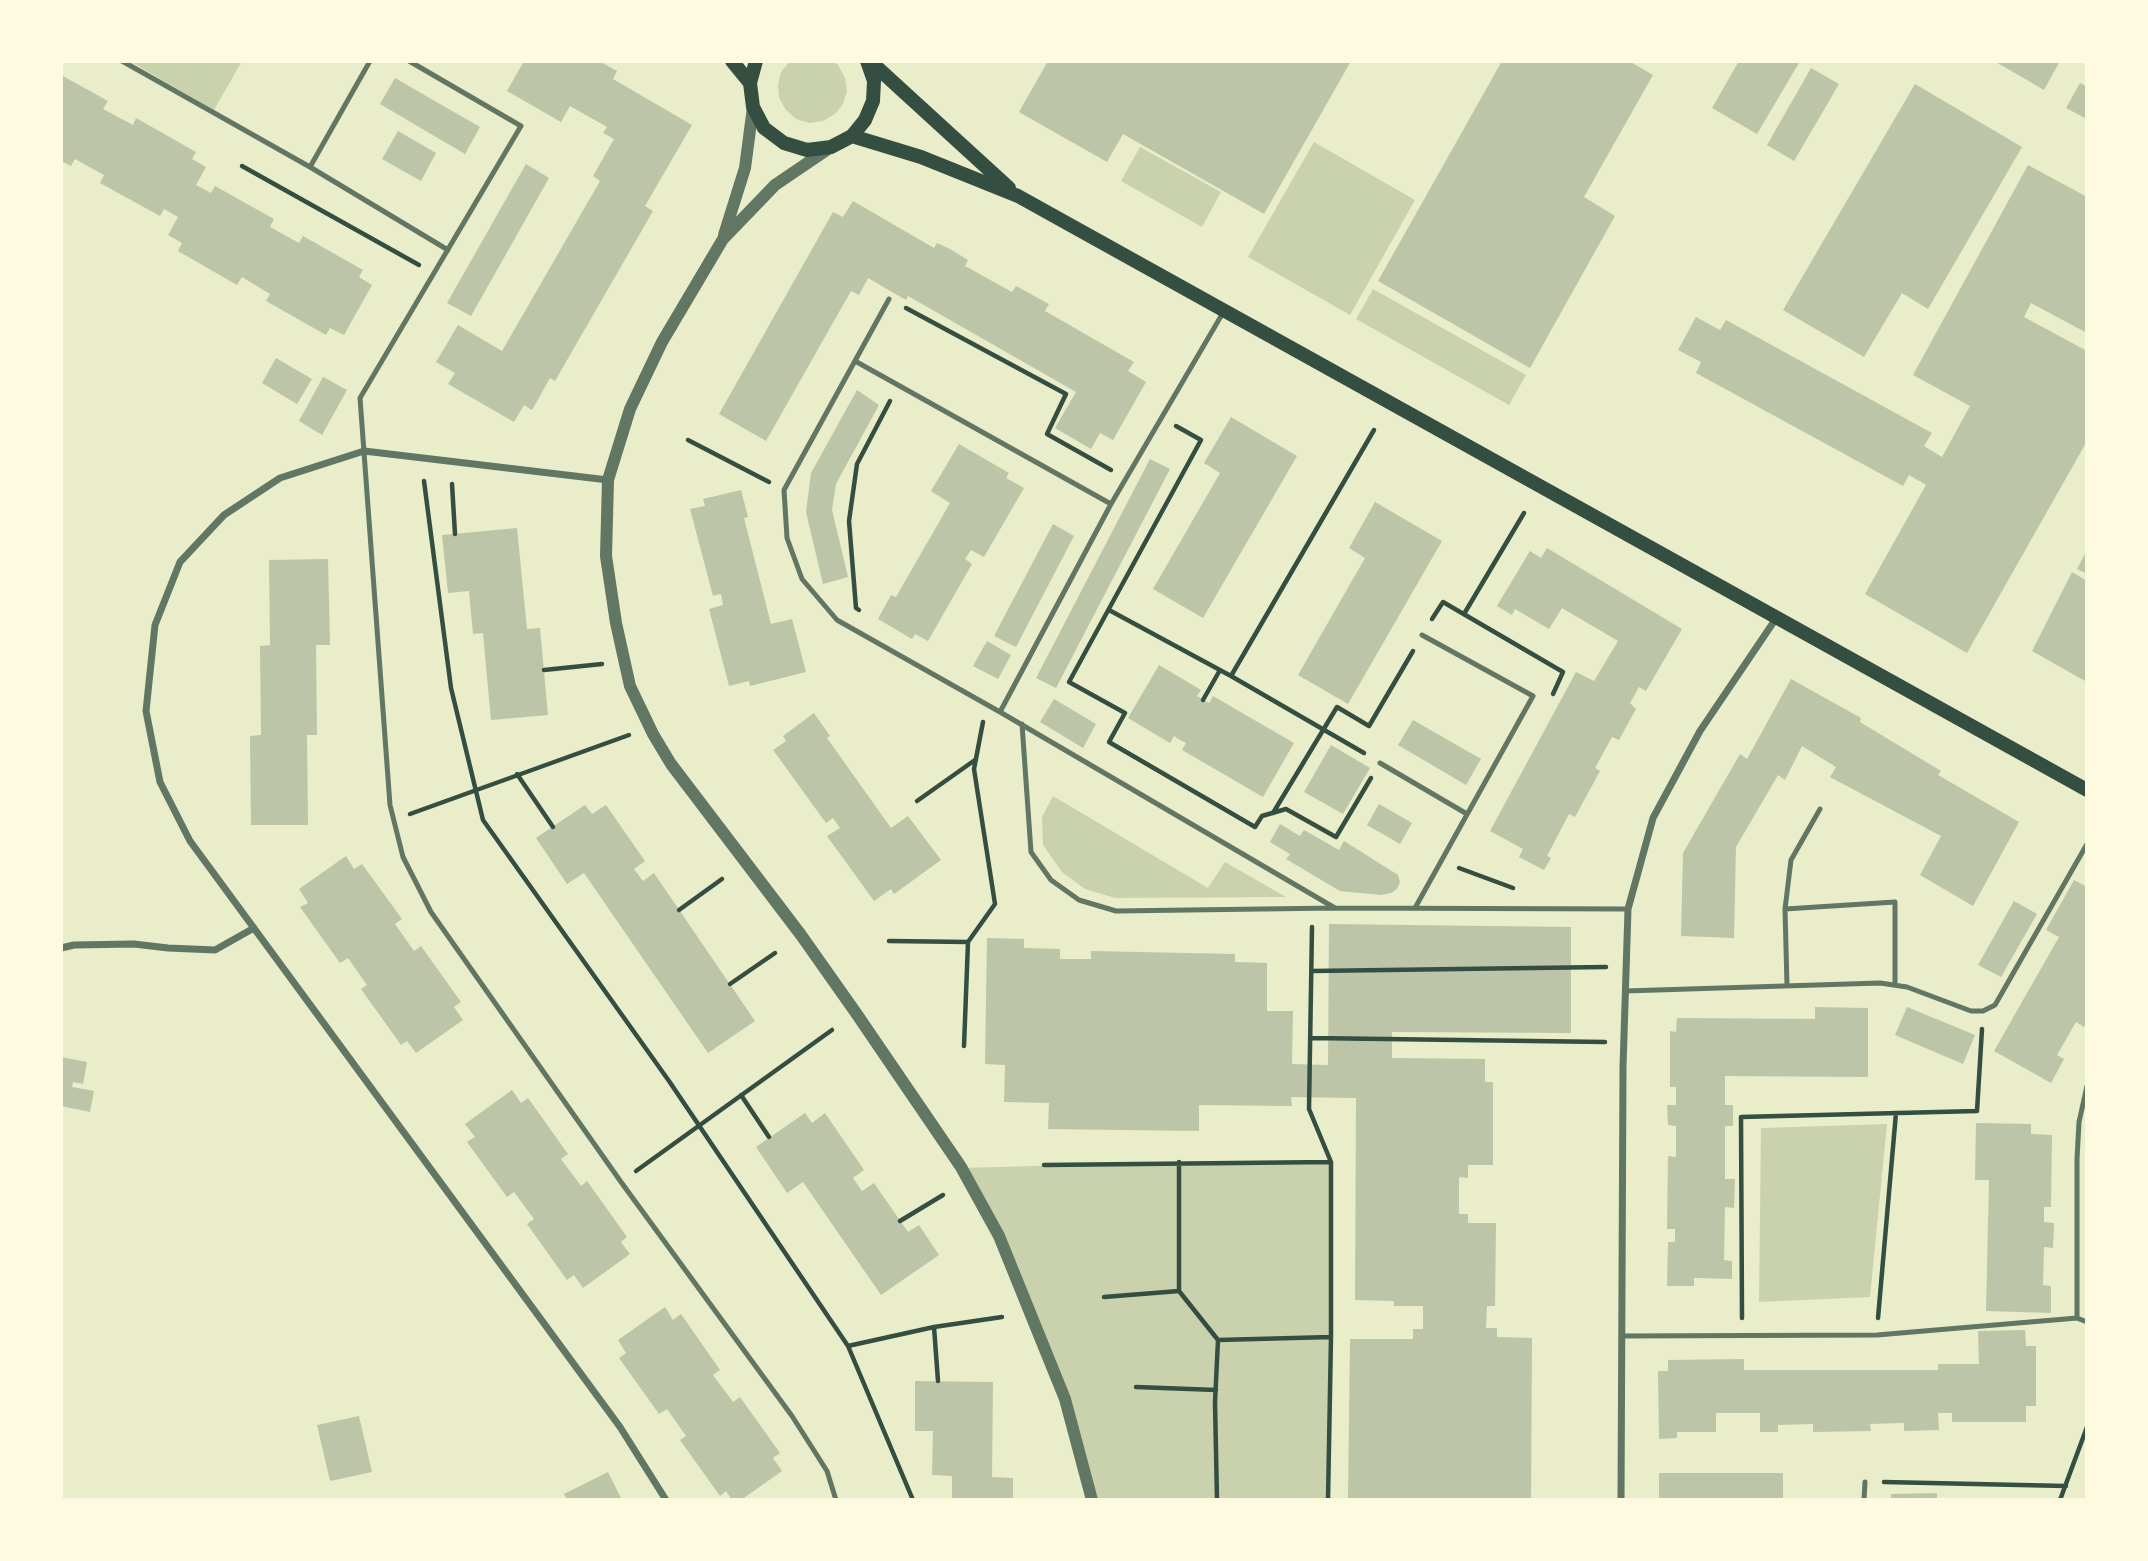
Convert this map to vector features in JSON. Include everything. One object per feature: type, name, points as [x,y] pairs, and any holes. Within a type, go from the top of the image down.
[{"type":"main road","points":[[732,61],[750,83]]},
{"type":"main road","points":[[756,61],[750,83],[753,107],[765,128],[783,143],[807,150],[831,147],[852,136],[865,120],[873,101],[874,81],[869,61]]},
{"type":"main road","points":[[869,61],[1018,196]]},
{"type":"main road","points":[[852,136],[921,157],[1018,196],[2087,790]]},
{"type":"street","points":[[753,107],[745,169],[723,239],[662,342],[630,409],[608,480],[606,556],[630,686],[671,764],[805,940],[961,1167],[999,1236],[1028,1304],[1065,1399],[1091,1500]]},
{"type":"street","points":[[723,239],[775,185],[831,147]]},
{"type":"street","points":[[608,480],[364,451],[280,478],[223,515],[180,562],[155,625],[146,711],[160,782],[190,841],[620,1427],[666,1500]]},
{"type":"street","points":[[1621,1500],[1623,1067],[1628,909],[1653,818],[1700,731],[1777,617]]},
{"type":"street","points":[[61,948],[134,944],[215,950],[254,928]]},
{"type":"lane","points":[[122,61],[310,167],[448,250]]},
{"type":"lane","points":[[310,167],[370,61]]},
{"type":"lane","points":[[409,61],[521,126],[360,398],[390,806],[403,857],[431,912],[621,1182],[792,1416],[827,1471],[836,1500]]},
{"type":"lane","points":[[889,299],[783,490],[787,538],[802,579],[836,620],[1022,724],[1335,908]]},
{"type":"lane","points":[[1000,712],[1111,504],[1224,311]]},
{"type":"lane","points":[[855,361],[1111,504]]},
{"type":"lane","points":[[1415,908],[1533,696],[1422,635]]},
{"type":"lane","points":[[1022,724],[1031,852],[1051,880],[1079,900],[1116,911],[1313,908],[1628,909]]},
{"type":"lane","points":[[1380,763],[1467,814]]},
{"type":"lane","points":[[1787,986],[1785,909],[1791,860],[1820,809]]},
{"type":"lane","points":[[1625,990],[1880,983],[1907,987],[1971,1011],[1983,1011],[1995,1004],[2087,844]]},
{"type":"lane","points":[[1785,909],[1895,902],[1895,985]]},
{"type":"lane","points":[[2077,1318],[2077,1159],[2079,1122],[2087,1086]]},
{"type":"lane","points":[[1623,1336],[1877,1335],[2077,1318],[2087,1322]]},
{"type":"lane","points":[[1864,1500],[1865,1482]]},
{"type":"path","points":[[242,166],[422,267]]},
{"type":"path","points":[[866,614],[856,608],[849,521],[857,464],[887,405],[897,394]]},
{"type":"path","points":[[1109,610],[1231,676],[1380,763],[1336,837],[1286,809],[1262,816],[1255,827],[1109,742],[1125,713],[1069,682],[1201,440],[1173,425],[1180,414]]},
{"type":"path","points":[[1231,676],[1374,430]]},
{"type":"path","points":[[688,440],[773,484]]},
{"type":"path","points":[[424,481],[451,688],[483,820],[698,1125],[848,1346],[914,1500]]},
{"type":"path","points":[[452,484],[455,534]]},
{"type":"path","points":[[1273,813],[1338,707],[1369,726],[1443,602],[1464,614],[1524,513]]},
{"type":"path","points":[[544,670],[604,664]]},
{"type":"path","points":[[1203,700],[1220,670]]},
{"type":"path","points":[[964,1046],[968,942],[995,904],[975,769],[986,704]]},
{"type":"path","points":[[394,820],[637,733]]},
{"type":"path","points":[[917,801],[976,759]]},
{"type":"path","points":[[517,774],[553,827]]},
{"type":"path","points":[[680,910],[722,879]]},
{"type":"path","points":[[1313,908],[1309,1109],[1331,1162],[1328,1500]]},
{"type":"path","points":[[889,941],[968,942]]},
{"type":"path","points":[[730,984],[775,953]]},
{"type":"path","points":[[1312,971],[1610,967]]},
{"type":"path","points":[[1742,1335],[1741,1117],[1978,1111],[1983,1011]]},
{"type":"path","points":[[621,1182],[832,1030]]},
{"type":"path","points":[[1311,1038],[1624,1042]]},
{"type":"path","points":[[741,1095],[769,1137]]},
{"type":"path","points":[[1877,1335],[1896,1113]]},
{"type":"path","points":[[1044,1166],[1331,1162]]},
{"type":"path","points":[[1179,1163],[1179,1291],[1218,1340],[1217,1500]]},
{"type":"path","points":[[900,1221],[943,1195]]},
{"type":"path","points":[[1104,1297],[1179,1291]]},
{"type":"path","points":[[848,1346],[933,1326],[1002,1317]]},
{"type":"path","points":[[933,1326],[938,1381]]},
{"type":"path","points":[[1218,1340],[1331,1337]]},
{"type":"path","points":[[1136,1387],[1216,1390]]},
{"type":"path","points":[[2060,1500],[2087,1427]]},
{"type":"path","points":[[1865,1482],[2066,1486]]},
{"type":"green space","points":[[242,61],[214,110],[133,63]]},
{"type":"green space","points":[[790,61],[833,61],[838,65],[845,78],[847,91],[843,104],[835,114],[823,121],[809,123],[796,119],[786,110],[779,98],[778,85],[781,72]]},
{"type":"green space","points":[[1314,142],[1415,200],[1350,315],[1248,257]]},
{"type":"green space","points":[[1140,147],[1221,192],[1202,227],[1121,181]]},
{"type":"green space","points":[[1373,289],[1526,375],[1509,405],[1356,319]]},
{"type":"green space","points":[[1053,796],[1208,888],[1225,862],[1286,897],[1115,898],[1085,889],[1062,872],[1043,845],[1042,817]]},
{"type":"green space","points":[[1887,1124],[1870,1297],[1759,1302],[1761,1128]]},
{"type":"green space","points":[[1179,1162],[1331,1162],[1328,1500],[1092,1500],[1028,1304],[961,1168]]},
{"type":"building","points":[[524,61],[599,61],[617,71],[613,79],[692,125],[645,206],[653,211],[555,381],[550,378],[532,410],[524,405],[514,422],[448,384],[455,373],[436,362],[458,325],[502,351],[600,181],[593,176],[614,139],[603,133],[607,127],[570,106],[561,122],[507,91]]},
{"type":"building","points":[[1048,61],[1351,61],[1264,214],[1123,134],[1107,162],[1019,112]]},
{"type":"building","points":[[1502,61],[1629,61],[1653,75],[1584,197],[1615,216],[1530,368],[1378,281]]},
{"type":"building","points":[[1739,61],[1800,61],[1757,134],[1712,108]]},
{"type":"building","points":[[1994,61],[2060,61],[2044,90]]},
{"type":"building","points":[[1811,68],[1839,84],[1794,161],[1767,145]]},
{"type":"building","points":[[61,75],[108,101],[103,109],[133,125],[136,118],[196,152],[192,159],[206,167],[196,185],[211,193],[215,186],[274,219],[270,227],[299,243],[303,236],[363,270],[359,277],[372,285],[344,335],[330,328],[326,335],[266,301],[270,294],[242,277],[237,285],[178,251],[182,243],[168,235],[178,217],[164,209],[160,216],[100,183],[104,175],[75,159],[71,166],[61,161]]},
{"type":"building","points":[[395,78],[480,127],[465,154],[380,104]]},
{"type":"building","points":[[2080,83],[2087,87],[2087,119],[2066,108]]},
{"type":"building","points":[[1915,84],[2022,147],[1928,309],[1902,293],[1864,357],[1783,310]]},
{"type":"building","points":[[398,131],[436,153],[421,181],[382,159]]},
{"type":"building","points":[[526,164],[549,178],[471,316],[447,303]]},
{"type":"building","points":[[2028,165],[2087,197],[2087,333],[2031,303],[2024,317],[2087,351],[2087,441],[1967,653],[1865,594],[1926,485],[1909,475],[1903,486],[1696,373],[1701,362],[1678,350],[1696,317],[1720,330],[1726,320],[1932,433],[1924,446],[1942,457],[1970,406],[1913,375]]},
{"type":"building","points":[[853,201],[934,248],[937,243],[950,249],[968,260],[965,266],[1012,292],[1016,286],[1049,304],[1045,311],[1134,362],[1128,371],[1146,382],[1113,440],[1100,433],[1091,449],[1055,428],[1076,392],[908,296],[906,300],[868,278],[859,295],[851,291],[766,441],[719,414],[833,212],[843,217]]},
{"type":"building","points":[[276,358],[312,379],[297,404],[262,383]]},
{"type":"building","points":[[323,377],[347,390],[322,435],[299,421]]},
{"type":"building","points":[[857,390],[879,405],[836,484],[832,510],[848,577],[823,584],[806,512],[811,473]]},
{"type":"building","points":[[1231,417],[1297,456],[1203,618],[1153,589],[1220,473],[1204,463]]},
{"type":"building","points":[[959,444],[1009,473],[1006,478],[1024,488],[984,557],[971,550],[965,559],[972,564],[928,641],[915,634],[912,639],[878,619],[891,595],[896,597],[950,503],[931,491]]},
{"type":"building","points":[[1150,459],[1170,469],[1056,688],[1036,678]]},
{"type":"building","points":[[741,490],[748,517],[744,518],[771,624],[792,619],[806,672],[750,686],[749,681],[729,686],[709,609],[723,605],[721,594],[713,596],[690,509],[705,506],[703,499]]},
{"type":"building","points":[[1375,502],[1442,541],[1348,704],[1298,675],[1365,558],[1349,548]]},
{"type":"building","points":[[1053,524],[1074,536],[1016,647],[994,636]]},
{"type":"building","points":[[517,528],[527,629],[540,628],[548,715],[491,720],[483,633],[473,634],[469,591],[448,593],[442,535]]},
{"type":"building","points":[[1547,548],[1682,629],[1646,691],[1639,687],[1630,703],[1636,709],[1619,740],[1612,737],[1595,768],[1600,771],[1575,817],[1569,814],[1547,856],[1551,858],[1544,870],[1519,857],[1523,849],[1490,831],[1576,672],[1594,681],[1618,641],[1562,608],[1549,629],[1515,609],[1512,615],[1497,606],[1530,551],[1541,558]]},
{"type":"building","points":[[2087,550],[2087,574],[2077,569]]},
{"type":"building","points":[[328,559],[330,645],[316,645],[317,735],[307,735],[308,825],[251,825],[250,736],[261,735],[260,646],[270,645],[269,560]]},
{"type":"building","points":[[2072,572],[2087,581],[2087,682],[2032,651]]},
{"type":"building","points":[[987,641],[1011,655],[998,679],[973,666]]},
{"type":"building","points":[[1159,665],[1201,690],[1197,696],[1209,703],[1213,696],[1294,743],[1263,797],[1182,750],[1186,743],[1174,736],[1170,743],[1128,718]]},
{"type":"building","points":[[1791,679],[1861,718],[1860,722],[1941,771],[1938,775],[2019,822],[1973,906],[1920,875],[1941,836],[1830,777],[1836,767],[1802,746],[1785,780],[1778,775],[1736,847],[1734,938],[1681,936],[1683,853],[1740,754],[1747,759]]},
{"type":"building","points":[[1054,699],[1096,724],[1083,748],[1040,722]]},
{"type":"building","points":[[814,713],[830,736],[827,738],[891,828],[908,816],[941,860],[894,894],[891,889],[874,901],[827,836],[840,828],[833,818],[826,823],[773,750],[786,741],[783,736]]},
{"type":"building","points":[[1413,720],[1481,759],[1466,785],[1398,745]]},
{"type":"building","points":[[1331,745],[1370,768],[1343,814],[1304,792]]},
{"type":"building","points":[[1379,804],[1412,823],[1400,844],[1367,825]]},
{"type":"building","points":[[585,805],[592,814],[606,805],[645,861],[634,869],[643,881],[654,873],[755,1021],[708,1053],[584,873],[567,884],[536,838]]},
{"type":"building","points":[[1280,824],[1300,836],[1304,830],[1339,850],[1344,841],[1398,875],[1400,882],[1397,889],[1381,895],[1340,891],[1286,859],[1290,854],[1270,842]]},
{"type":"building","points":[[346,856],[354,869],[362,864],[402,919],[395,924],[414,951],[421,946],[461,1002],[454,1007],[463,1020],[416,1053],[407,1041],[401,1045],[361,989],[367,985],[348,958],[340,963],[300,907],[308,903],[299,889]]},
{"type":"building","points":[[2074,880],[2087,887],[2087,1022],[2084,1027],[2076,1022],[2057,1055],[2064,1059],[2051,1083],[1994,1051],[2059,937],[2046,930]]},
{"type":"building","points":[[2014,901],[2037,914],[2001,977],[1978,965]]},
{"type":"building","points":[[1329,924],[1571,927],[1571,1033],[1392,1032],[1392,1058],[1485,1059],[1485,1082],[1493,1082],[1493,1165],[1468,1165],[1468,1178],[1459,1177],[1459,1214],[1468,1214],[1468,1223],[1496,1223],[1495,1306],[1487,1306],[1486,1328],[1497,1328],[1497,1337],[1532,1338],[1531,1500],[1348,1498],[1350,1339],[1413,1339],[1413,1329],[1423,1329],[1423,1306],[1394,1306],[1394,1301],[1355,1300],[1356,1098],[1291,1097],[1292,1106],[1199,1105],[1199,1131],[1048,1129],[1049,1103],[1004,1102],[1005,1065],[985,1064],[987,938],[1024,939],[1024,948],[1060,949],[1060,959],[1091,959],[1091,951],[1235,954],[1235,962],[1267,963],[1267,1011],[1293,1011],[1292,1064],[1328,1065]]},
{"type":"building","points":[[1815,1007],[1868,1008],[1868,1077],[1725,1076],[1725,1105],[1733,1105],[1733,1126],[1725,1126],[1725,1179],[1735,1179],[1734,1208],[1725,1207],[1724,1260],[1732,1261],[1732,1279],[1694,1278],[1694,1286],[1667,1286],[1668,1242],[1675,1242],[1675,1229],[1667,1229],[1668,1156],[1676,1157],[1676,1126],[1668,1125],[1667,1105],[1676,1105],[1676,1087],[1670,1087],[1670,1031],[1676,1032],[1677,1018],[1815,1019]]},
{"type":"building","points":[[1907,1007],[1975,1035],[1963,1064],[1895,1035]]},
{"type":"building","points":[[61,1057],[87,1062],[83,1084],[73,1082],[72,1087],[94,1091],[90,1112],[61,1106]]},
{"type":"building","points":[[512,1090],[521,1103],[528,1098],[568,1154],[561,1159],[581,1186],[587,1181],[627,1237],[621,1242],[630,1254],[583,1288],[574,1275],[567,1280],[527,1224],[534,1219],[514,1192],[507,1197],[467,1142],[475,1137],[465,1124]]},
{"type":"building","points":[[805,1113],[812,1123],[825,1113],[864,1170],[853,1178],[862,1191],[874,1183],[908,1232],[919,1225],[939,1255],[881,1295],[803,1182],[787,1193],[756,1147]]},
{"type":"building","points":[[1976,1123],[2031,1124],[2031,1134],[2052,1135],[2051,1207],[2044,1207],[2044,1222],[2054,1223],[2053,1248],[2044,1247],[2043,1285],[2051,1286],[2051,1313],[1986,1311],[1989,1180],[1975,1180]]},
{"type":"building","points":[[665,1307],[673,1320],[681,1314],[720,1370],[713,1375],[733,1402],[740,1397],[780,1453],[773,1458],[782,1471],[741,1500],[732,1500],[726,1491],[720,1496],[680,1440],[686,1436],[667,1409],[659,1414],[619,1358],[626,1353],[618,1340]]},
{"type":"building","points":[[2025,1330],[2026,1346],[2036,1346],[2036,1406],[2026,1406],[2026,1422],[1952,1422],[1952,1413],[1938,1413],[1939,1430],[1904,1431],[1904,1423],[1870,1424],[1871,1431],[1813,1432],[1813,1424],[1778,1425],[1778,1432],[1760,1432],[1760,1413],[1716,1413],[1716,1432],[1677,1432],[1677,1438],[1659,1439],[1658,1371],[1668,1371],[1668,1360],[1744,1359],[1744,1370],[1938,1370],[1938,1364],[1979,1364],[1978,1331]]},
{"type":"building","points":[[915,1381],[993,1382],[992,1477],[1013,1478],[1013,1500],[952,1500],[952,1476],[932,1475],[933,1431],[915,1431]]},
{"type":"building","points":[[359,1416],[372,1472],[330,1481],[317,1425]]},
{"type":"building","points":[[608,1472],[622,1500],[567,1500],[564,1494]]},
{"type":"building","points":[[1659,1473],[1783,1473],[1783,1498],[1659,1498]]},
{"type":"building","points":[[1937,1493],[1937,1500],[1891,1500],[1891,1494]]}]
